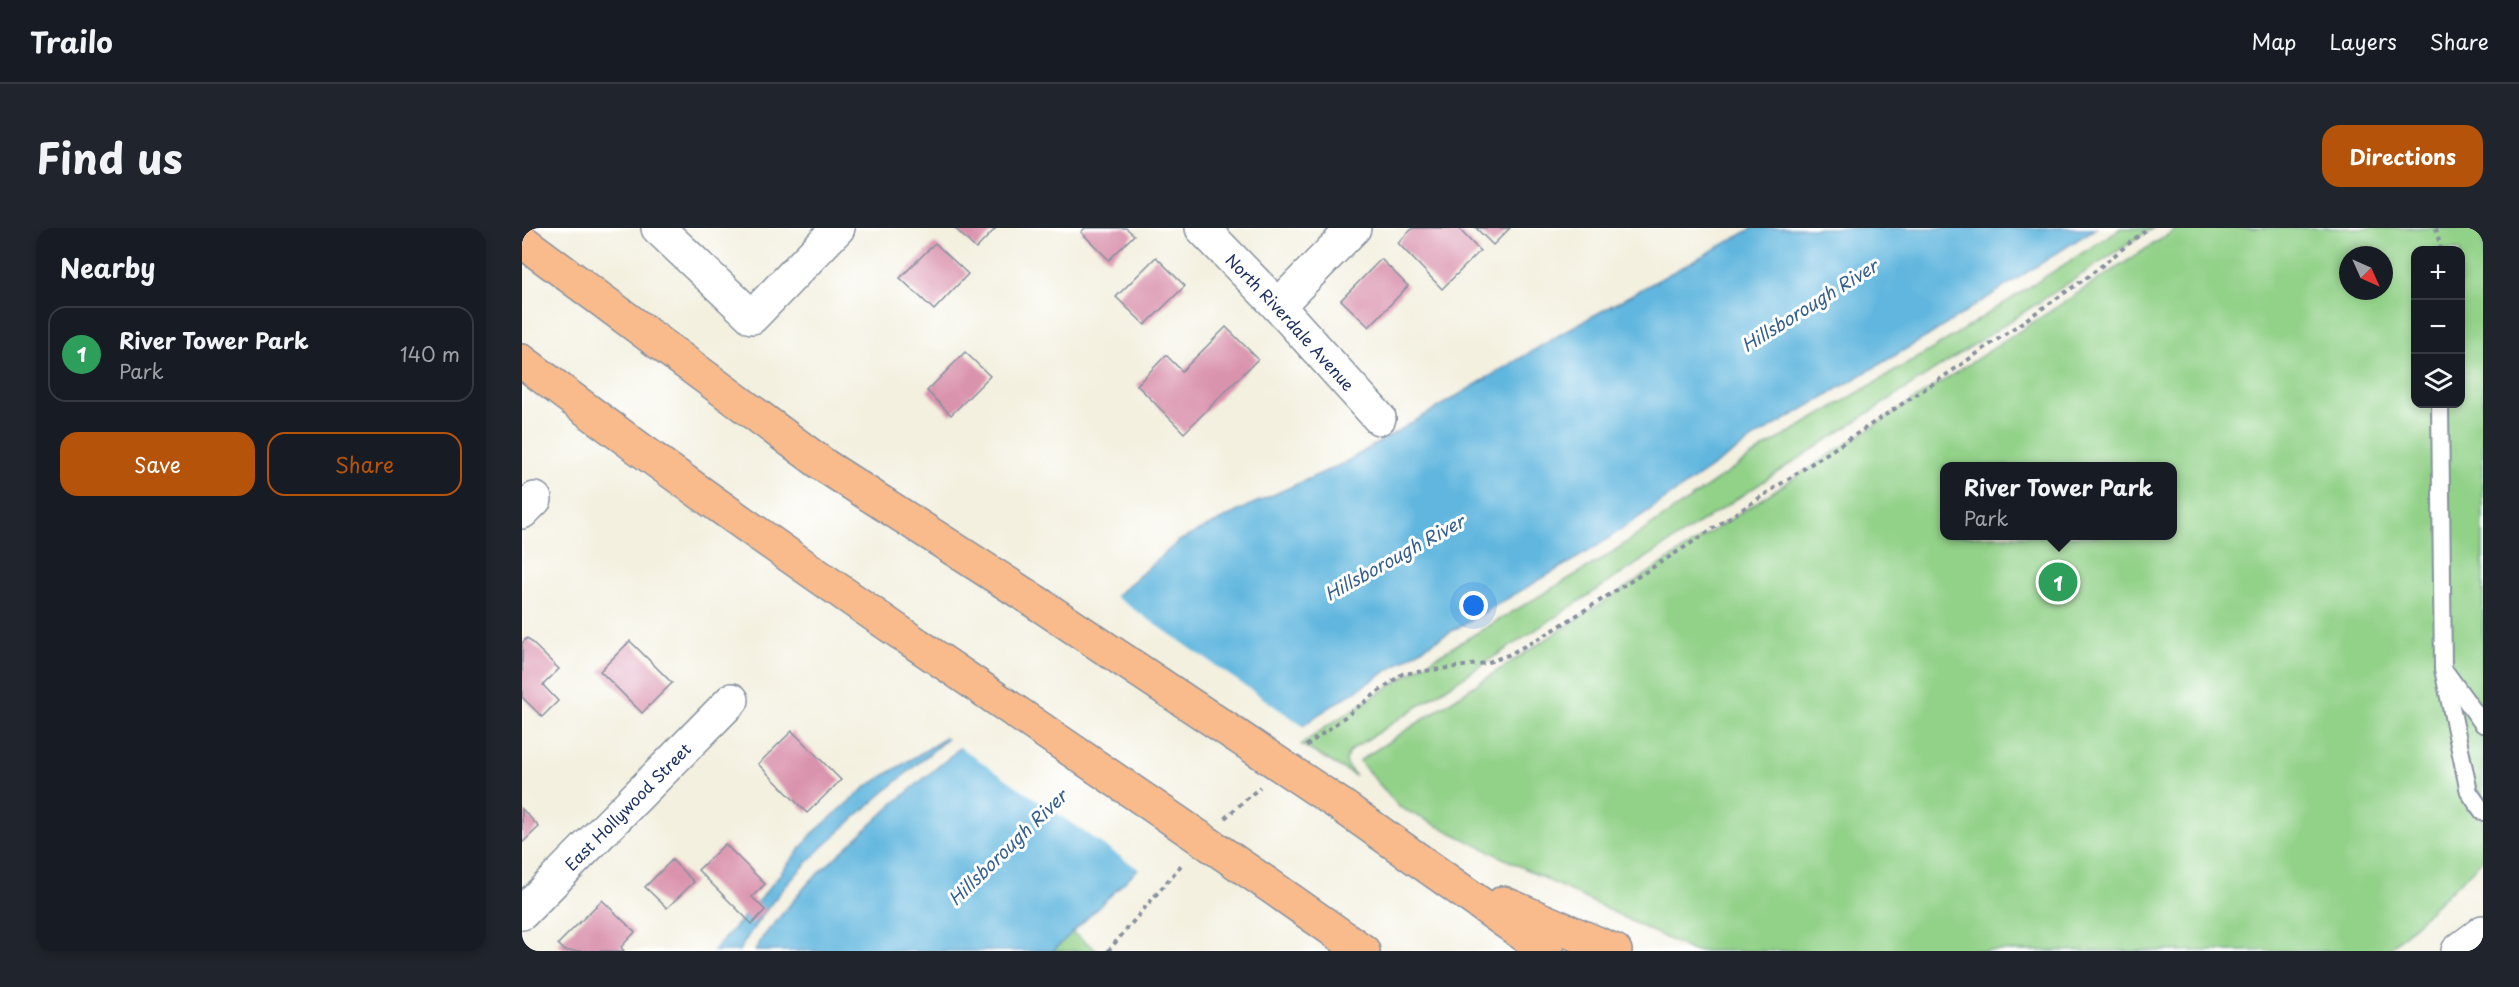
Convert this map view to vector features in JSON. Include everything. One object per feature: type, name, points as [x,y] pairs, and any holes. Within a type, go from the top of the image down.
[{"type":"highway","points":[[522,241],[825,466],[990,572],[1342,806],[1547,951]]},
{"type":"highway","points":[[522,361],[751,529],[1358,948]]},
{"type":"highway","points":[[1446,878],[1615,951]]},
{"type":"street","points":[[658,228],[752,317],[838,228]]},
{"type":"street","name":"North Riverdale Avenue","points":[[1202,228],[1278,306],[1379,418]]},
{"type":"street","points":[[1278,306],[1354,228]]},
{"type":"street","name":"East Hollywood Street","points":[[522,913],[732,700]]},
{"type":"street","points":[[2458,951],[2483,932]]},
{"type":"lane","points":[[2440,408],[2443,669],[2469,792],[2483,812]]},
{"type":"lane","points":[[2443,669],[2483,724]]},
{"type":"path","points":[[1465,666],[1486,663],[1508,655],[1547,634],[1685,547],[1946,375],[2089,276],[2148,228]]},
{"type":"path","points":[[2436,228],[2440,246]]},
{"type":"green space","points":[[2121,228],[2153,228],[1351,750],[1346,760],[1350,770],[1356,776],[1301,745],[1436,657],[1602,559],[1767,446],[1936,347]]},
{"type":"green space","points":[[2178,228],[2483,228],[2483,860],[2387,951],[1692,951],[1399,807],[1359,761]]},
{"type":"green space","points":[[1071,932],[1099,951],[1053,951]]},
{"type":"water","name":"Hillsborough River","points":[[1753,228],[2096,228],[1928,336],[1759,435],[1594,548],[1428,645],[1319,714],[1226,784],[1053,951],[755,951],[762,938],[809,882],[893,804],[952,755],[1117,595],[1179,541],[1246,507],[1344,463],[1571,328]]},
{"type":"water","points":[[972,700],[982,707],[819,851],[762,915],[739,951],[713,951],[765,893],[812,834],[867,786],[941,741]]},
{"type":"pier","points":[[1113,595],[1306,728],[1228,787],[1140,870],[958,746]]},
{"type":"pier","points":[[970,698],[985,708],[951,741],[942,735]]},
{"type":"building","points":[[955,228],[996,228],[976,249]]},
{"type":"building","points":[[1085,228],[1126,228],[1134,235],[1109,260],[1081,232]]},
{"type":"building","points":[[1413,228],[1458,228],[1480,251],[1442,289],[1398,243]]},
{"type":"building","points":[[1476,228],[1510,228],[1493,245]]},
{"type":"building","points":[[935,243],[968,274],[934,310],[900,278]]},
{"type":"building","points":[[1156,257],[1185,286],[1145,325],[1116,297]]},
{"type":"building","points":[[1381,259],[1408,286],[1369,327],[1341,300]]},
{"type":"building","points":[[1226,327],[1258,359],[1184,433],[1137,385],[1166,355],[1182,371]]},
{"type":"building","points":[[965,352],[990,376],[951,415],[927,391]]},
{"type":"building","points":[[527,638],[559,669],[543,685],[558,701],[542,717],[522,697],[522,643]]},
{"type":"building","points":[[630,641],[672,683],[642,713],[600,671]]},
{"type":"building","points":[[792,731],[841,780],[807,813],[758,764]]},
{"type":"building","points":[[522,809],[539,827],[522,843]]},
{"type":"building","points":[[725,844],[765,884],[752,897],[765,910],[752,924],[698,870]]},
{"type":"building","points":[[672,860],[694,882],[667,908],[645,887]]},
{"type":"building","points":[[602,900],[635,932],[621,947],[624,951],[565,951],[558,944]]},
{"type":"place","name":"River Tower Park","points":[[2058,582]]}]
